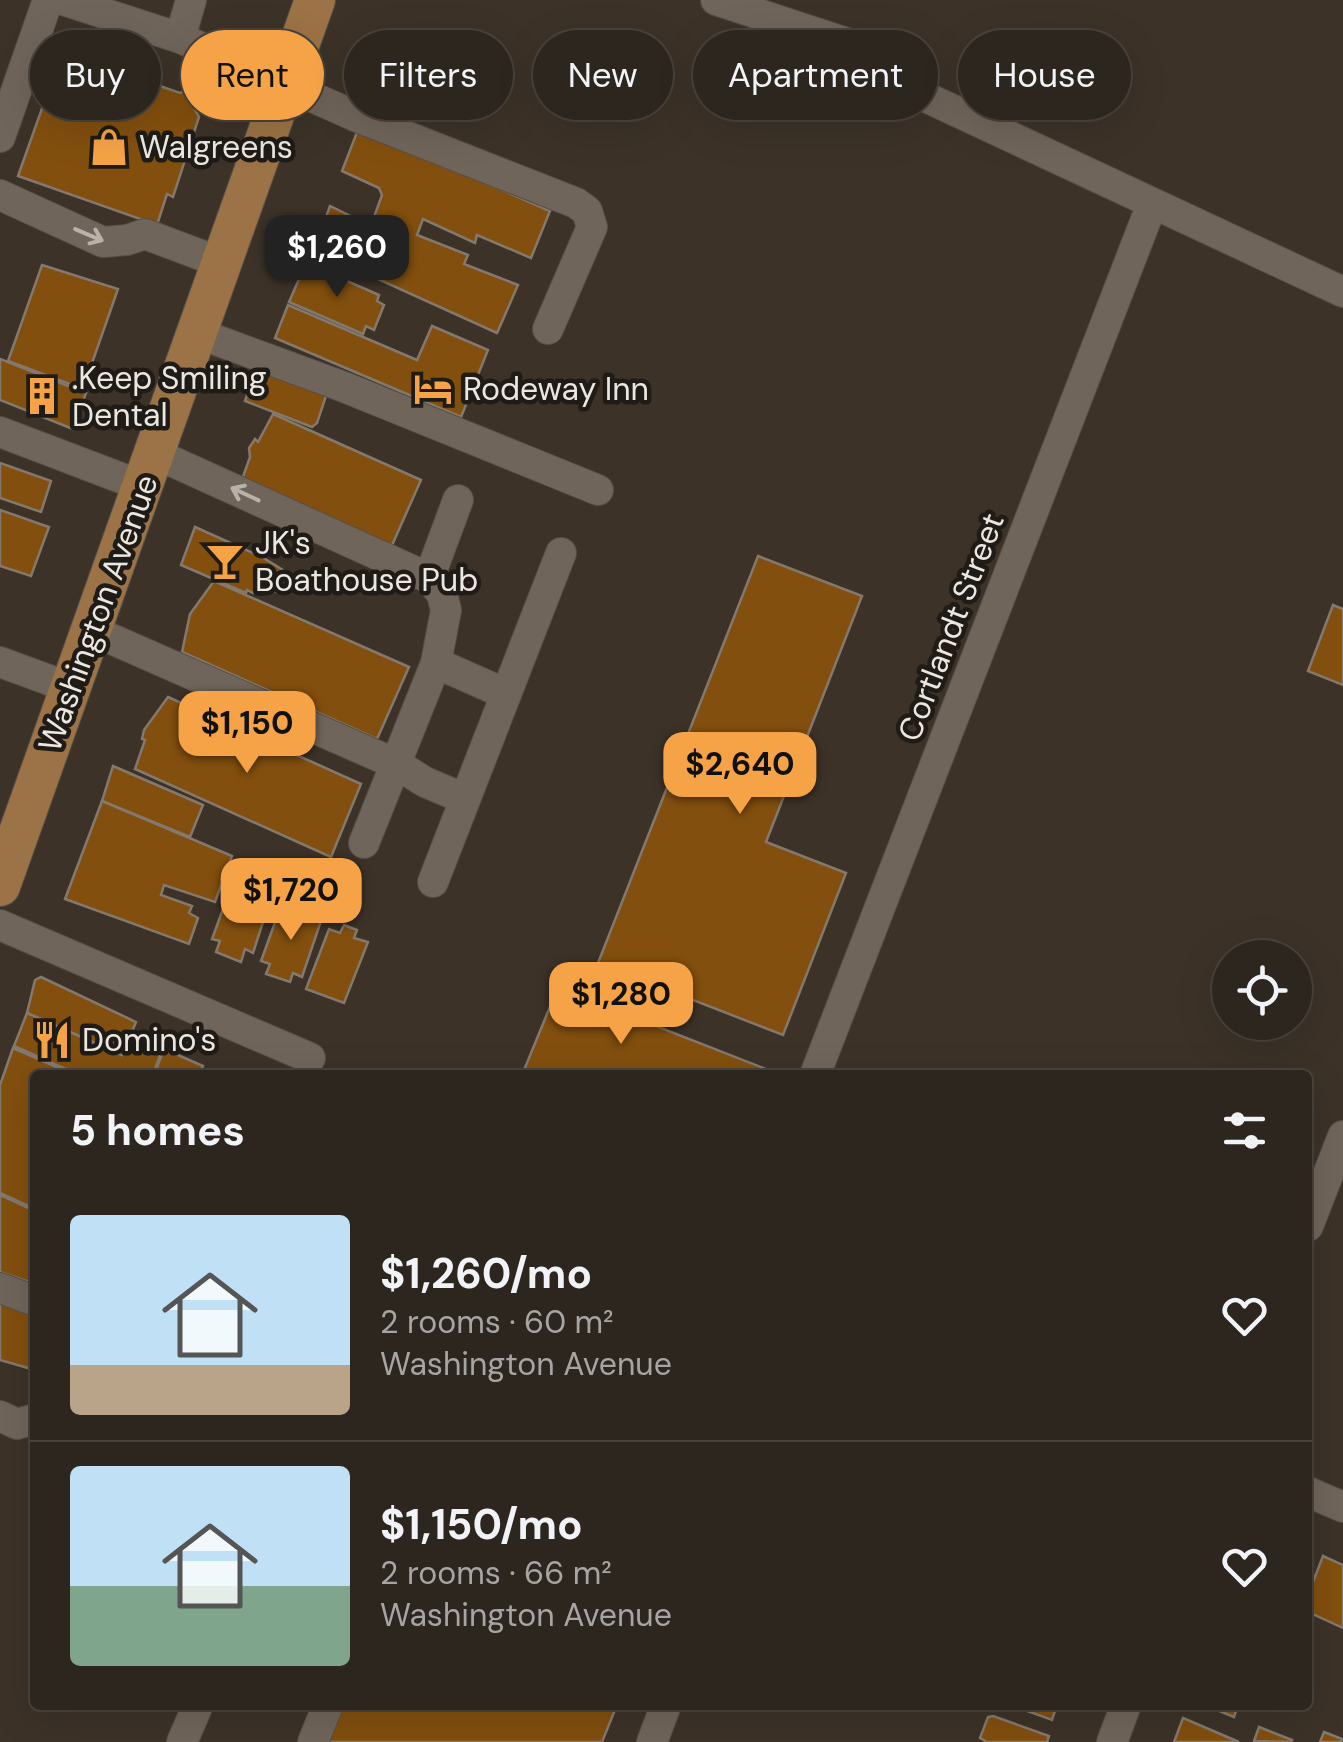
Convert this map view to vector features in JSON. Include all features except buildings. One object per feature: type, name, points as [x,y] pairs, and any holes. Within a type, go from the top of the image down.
[{"type":"main road","name":"Washington Avenue","points":[[304,30],[315,0]]},
{"type":"main road","name":"Washington Avenue","points":[[0,886],[272,120]]},
{"type":"street","points":[[0,137],[48,0]]},
{"type":"street","points":[[63,0],[180,38],[191,0]]},
{"type":"street","points":[[722,1],[808,30]]},
{"type":"street","points":[[324,102],[576,203],[587,211],[592,226],[548,329]]},
{"type":"street","points":[[938,103],[1343,292]]},
{"type":"street","points":[[0,196],[103,242],[145,234],[222,263]]},
{"type":"street","name":"Cortlandt Street","points":[[817,1070],[1152,204]]},
{"type":"street","points":[[197,333],[598,490]]},
{"type":"street","points":[[0,432],[149,470],[429,578],[442,594],[446,610],[436,663],[364,842]]},
{"type":"street","points":[[429,578],[458,500]]},
{"type":"street","points":[[433,882],[561,553]]},
{"type":"street","points":[[91,630],[396,764],[425,782],[466,799]]},
{"type":"street","points":[[0,662],[71,688]]},
{"type":"street","points":[[436,663],[506,694]]},
{"type":"street","points":[[0,926],[310,1058]]},
{"type":"street","points":[[1312,1216],[1343,1136]]},
{"type":"street","points":[[0,1288],[30,1300]]},
{"type":"street","points":[[0,1416],[16,1424],[30,1420]]},
{"type":"street","points":[[1312,1494],[1343,1507]]},
{"type":"street","points":[[182,1742],[196,1710]]},
{"type":"street","points":[[313,1742],[326,1710]]},
{"type":"street","points":[[652,1742],[664,1710]]},
{"type":"street","points":[[1112,1742],[1124,1710]]},
{"type":"place","name":"Walgreens","points":[[109,147]]},
{"type":"place","name":"Rodeway Inn","points":[[433,389]]},
{"type":"place","name":".Keep Smiling Dental","points":[[42,396]]},
{"type":"place","name":"JK's Boathouse Pub","points":[[225,561]]},
{"type":"place","name":"Domino's","points":[[52,1040]]}]
